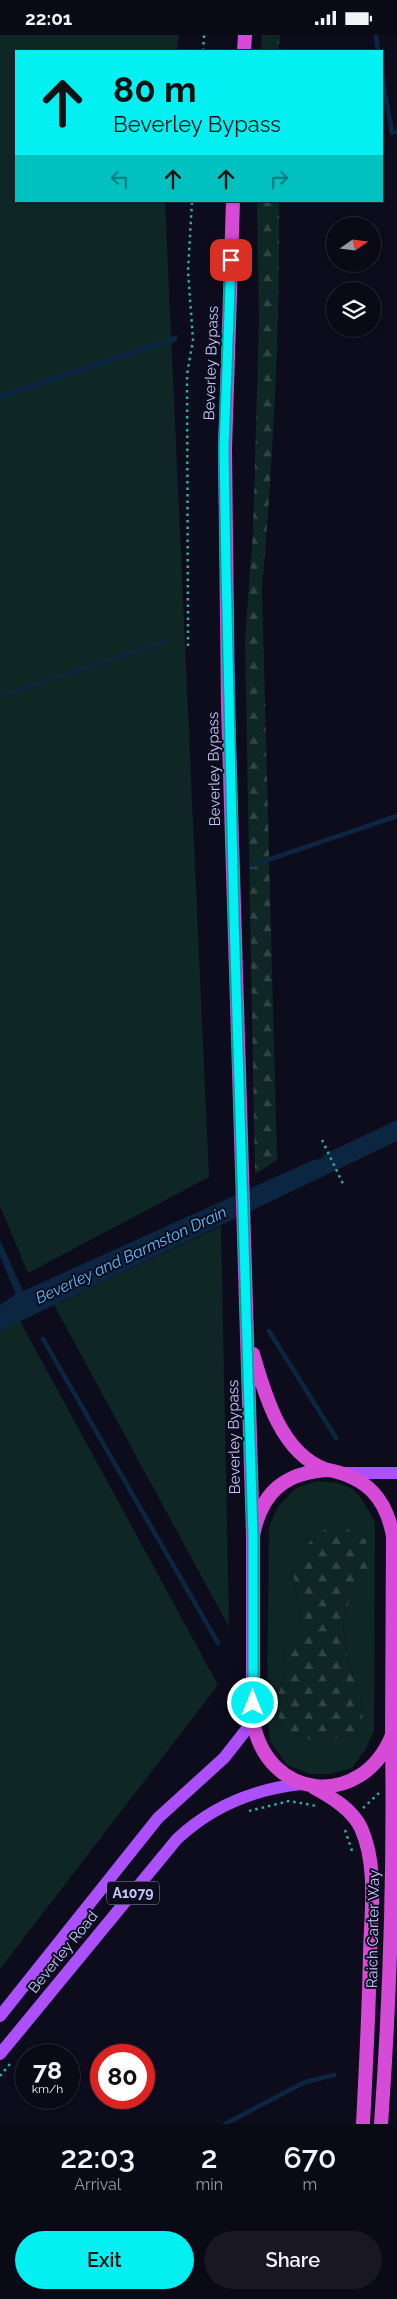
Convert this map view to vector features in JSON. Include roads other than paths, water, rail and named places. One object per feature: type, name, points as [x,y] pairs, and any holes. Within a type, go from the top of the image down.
[{"type":"highway","points":[[244,50],[245,35]]},
{"type":"highway","name":"Beverley Bypass","points":[[234,202],[224,449],[228,707],[253,1537]]},
{"type":"highway","name":"Beverley Bypass","points":[[248,1336],[269,1401],[288,1439],[313,1465],[329,1470]]},
{"type":"highway","name":"A1079","points":[[329,1470],[344,1473],[359,1480],[372,1491],[387,1512],[395,1532],[392,1735],[378,1761],[367,1772],[340,1785],[306,1785],[289,1778],[268,1760],[260,1748],[253,1721],[253,1537],[256,1518],[264,1501],[277,1487],[292,1477],[310,1471],[329,1470]]},
{"type":"highway","name":"Raich Carter Way","points":[[381,2124],[387,2034],[392,1735]]},
{"type":"highway","name":"Raich Carter Way","points":[[306,1785],[330,1796],[354,1817],[361,1829],[367,1850],[372,1890],[368,2043],[363,2124]]},
{"type":"main road","points":[[344,1473],[397,1473]]},
{"type":"main road","name":"Beverley Road","points":[[0,2016],[158,1818],[224,1758],[253,1721]]},
{"type":"main road","name":"Beverley Road","points":[[0,2054],[177,1839],[193,1824],[234,1800],[280,1786],[306,1785]]},
{"type":"water","points":[[177,335],[177,341],[0,400],[0,394]]},
{"type":"water","points":[[168,639],[169,642],[0,698],[0,695]]},
{"type":"water","name":"Beverley and Barmston Drain","points":[[397,1120],[397,1141],[0,1331],[0,1305],[16,1294],[0,1257],[0,1240],[23,1291],[313,1160],[320,1159],[325,1154]]},
{"type":"waterway","points":[[376,35],[378,50]]},
{"type":"waterway","points":[[383,81],[392,133]]},
{"type":"waterway","points":[[253,865],[397,816]]},
{"type":"waterway","points":[[269,1331],[336,1438]]},
{"type":"waterway","points":[[43,1339],[218,1643]]},
{"type":"waterway","points":[[225,2124],[305,2082],[334,2075]]}]
